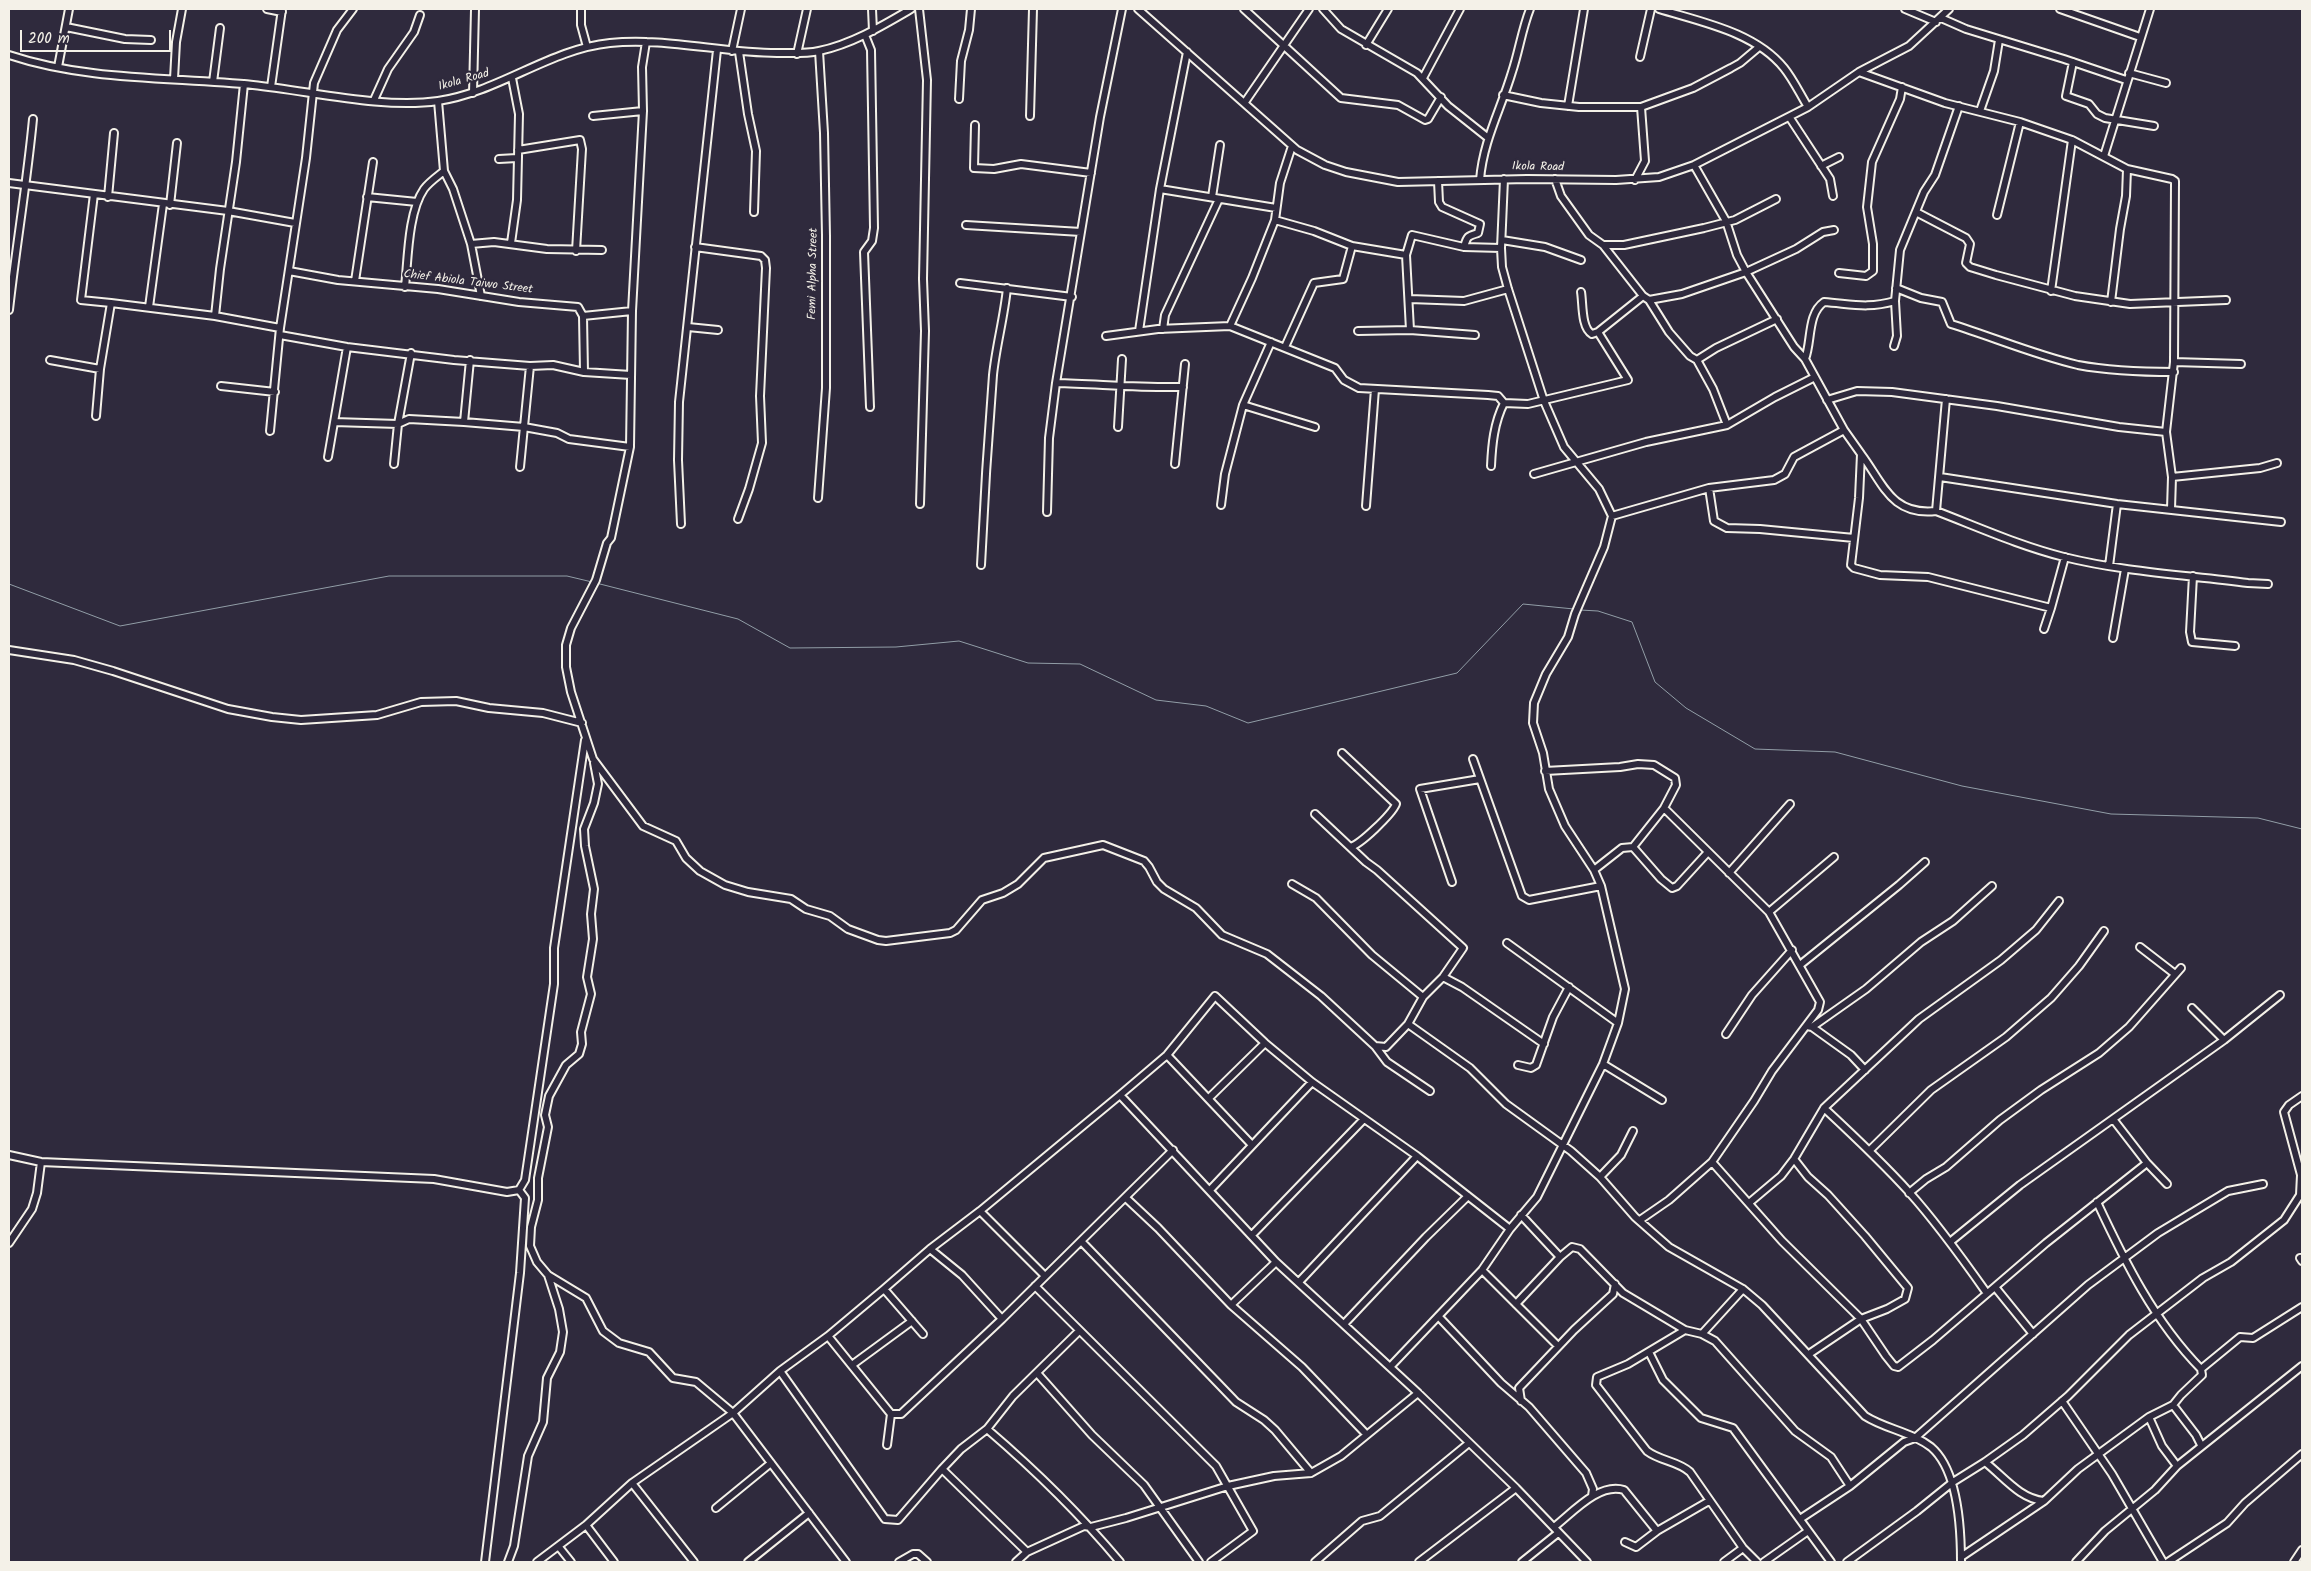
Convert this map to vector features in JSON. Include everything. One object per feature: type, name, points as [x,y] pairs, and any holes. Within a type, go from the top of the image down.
[{"type":"street","points":[[58,67],[69,9]]},
{"type":"street","points":[[174,79],[176,42],[182,9]]},
{"type":"street","points":[[267,9],[282,10],[272,87]]},
{"type":"street","points":[[270,431],[280,332],[306,158],[314,83],[336,30],[353,9]]},
{"type":"street","points":[[473,93],[475,9]]},
{"type":"street","points":[[581,9],[581,25],[587,47]]},
{"type":"street","points":[[732,51],[741,9]]},
{"type":"street","points":[[797,54],[807,9]]},
{"type":"street","points":[[872,9],[873,31]]},
{"type":"street","name":"Ikola Road","points":[[9,55],[58,67],[244,84],[374,100],[438,101],[473,93],[587,47],[610,42],[646,42],[739,52],[797,54],[819,51],[865,35],[912,9]]},
{"type":"street","points":[[919,9],[927,80],[923,279],[925,341],[920,504]]},
{"type":"street","points":[[959,98],[961,61],[969,30],[970,9]]},
{"type":"street","points":[[1030,116],[1032,9]]},
{"type":"street","points":[[1046,512],[1049,438],[1056,382],[1072,297],[1091,173],[1122,9]]},
{"type":"street","name":"Ikola Road","points":[[1138,9],[1246,102],[1292,146],[1325,165],[1364,177],[1398,182],[1504,179],[1635,180],[1659,177],[1694,165],[1790,118],[1859,72],[1910,46],[1950,9]]},
{"type":"street","points":[[1244,9],[1285,44],[1341,98],[1398,105],[1425,120],[1428,119],[1441,97]]},
{"type":"street","points":[[1246,102],[1309,9]]},
{"type":"street","points":[[1323,9],[1340,29],[1366,45],[1406,65],[1423,78],[1448,106],[1487,137]]},
{"type":"street","points":[[1366,45],[1388,9]]},
{"type":"street","points":[[1423,78],[1460,9]]},
{"type":"street","points":[[1480,180],[1487,137],[1514,66],[1523,26],[1530,9]]},
{"type":"street","points":[[1568,106],[1584,9]]},
{"type":"street","points":[[1640,57],[1651,9]]},
{"type":"street","points":[[1660,9],[1735,34],[1759,47],[1785,69],[1808,107]]},
{"type":"street","points":[[1905,9],[2126,80]]},
{"type":"street","points":[[2060,9],[2140,37]]},
{"type":"street","points":[[2104,156],[2114,118],[2150,9]]},
{"type":"street","points":[[374,100],[388,69],[414,32],[420,16]]},
{"type":"street","points":[[66,27],[125,39],[151,40]]},
{"type":"street","points":[[213,82],[220,28]]},
{"type":"street","points":[[865,35],[871,50],[874,212],[872,241],[864,252],[870,407]]},
{"type":"street","points":[[1980,111],[1994,71],[1999,40]]},
{"type":"street","points":[[646,42],[642,67],[643,111],[632,312],[630,447],[611,538],[596,580],[571,628],[566,644],[565,656],[571,692],[586,734],[598,784],[594,803],[584,829],[585,846],[594,889],[591,914],[593,939],[587,978],[591,994],[581,1032],[582,1044],[579,1054],[566,1066],[549,1096],[545,1115],[548,1127],[538,1178],[538,1200],[531,1227],[530,1246],[537,1262],[548,1275],[586,1298],[603,1331],[620,1342],[649,1352],[673,1378],[696,1382],[733,1413],[846,1562]]},
{"type":"street","points":[[1503,95],[1540,103],[1568,106],[1641,107],[1693,88],[1732,68],[1759,47]]},
{"type":"street","points":[[681,524],[679,411],[717,50]]},
{"type":"street","name":"Femi Alpha Street","points":[[818,498],[826,388],[824,133],[819,51]]},
{"type":"street","points":[[739,52],[748,114],[756,152],[754,212]]},
{"type":"street","points":[[1139,331],[1160,189],[1187,52]]},
{"type":"street","points":[[2072,62],[2066,96],[2089,104],[2097,114],[2105,118],[2154,126]]},
{"type":"street","points":[[1859,72],[1960,106],[2020,122],[2072,140],[2127,169],[2172,179],[2176,183],[2173,302],[2174,372],[2166,432],[2172,477],[2171,509]]},
{"type":"street","points":[[2129,73],[2166,83]]},
{"type":"street","points":[[511,243],[517,200],[519,114],[512,78]]},
{"type":"street","points":[[215,316],[236,162],[244,84]]},
{"type":"street","points":[[1839,273],[1866,276],[1871,274],[1874,267],[1867,207],[1872,162],[1900,99],[1902,87]]},
{"type":"street","points":[[438,101],[444,171],[453,190],[471,244],[481,296]]},
{"type":"street","points":[[1894,346],[1897,336],[1895,302],[1900,250],[1924,192],[1935,175],[1960,106]]},
{"type":"street","points":[[1635,180],[1645,161],[1641,107]]},
{"type":"street","points":[[593,116],[643,111]]},
{"type":"street","points":[[1790,118],[1830,179],[1833,196]]},
{"type":"street","points":[[9,310],[12,251],[26,186],[33,119]]},
{"type":"street","points":[[1997,215],[2020,122]]},
{"type":"street","points":[[975,125],[974,168],[994,169],[1020,164],[1091,173]]},
{"type":"street","points":[[108,197],[114,133]]},
{"type":"street","points":[[518,150],[580,140],[582,149],[576,250]]},
{"type":"street","points":[[2051,291],[2072,140]]},
{"type":"street","points":[[149,307],[177,143]]},
{"type":"street","points":[[1163,329],[1165,315],[1215,198],[1220,145]]},
{"type":"street","points":[[1230,326],[1252,278],[1274,220],[1282,173],[1292,146]]},
{"type":"street","points":[[1821,166],[1839,157]]},
{"type":"street","points":[[499,160],[517,158]]},
{"type":"street","points":[[354,281],[373,162]]},
{"type":"street","points":[[1694,165],[1726,221],[1734,249],[1746,272],[1778,319],[1794,347],[1805,359],[1844,430],[1874,470],[1887,494],[1900,505],[1927,512],[1936,511],[2033,548],[2065,557],[2125,569],[2268,584]]},
{"type":"street","points":[[2112,302],[2120,229],[2126,196],[2127,169]]},
{"type":"street","points":[[406,287],[410,239],[418,202],[425,188],[444,171]]},
{"type":"street","points":[[1390,1367],[1482,1270],[1510,1229],[1537,1196],[1602,1064],[1618,1023],[1625,989],[1600,886],[1594,870],[1564,826],[1549,789],[1543,753],[1533,723],[1534,703],[1546,674],[1568,637],[1583,594],[1604,547],[1612,516],[1599,489],[1564,447],[1544,401],[1508,289],[1502,267],[1501,248],[1504,179]]},
{"type":"street","points":[[1555,180],[1561,196],[1589,235],[1603,245],[1643,296],[1650,300],[1669,332],[1690,356],[1697,360],[1713,389],[1727,425]]},
{"type":"street","points":[[1438,181],[1439,202],[1442,207],[1480,224],[1478,233],[1470,234],[1464,247]]},
{"type":"street","points":[[9,184],[167,205],[228,211],[295,223]]},
{"type":"street","points":[[1160,189],[1276,208]]},
{"type":"street","points":[[94,194],[81,300],[215,316],[347,347],[530,366],[553,365],[584,372],[631,375]]},
{"type":"street","points":[[367,197],[418,202]]},
{"type":"street","points":[[1603,245],[1624,245],[1664,238],[1746,215],[1776,199]]},
{"type":"street","points":[[1916,212],[1966,238],[1970,244],[1965,258],[1966,263],[1970,267],[2051,291],[2130,304],[2226,300]]},
{"type":"street","points":[[1274,220],[1314,231],[1352,246],[1406,255]]},
{"type":"street","points":[[966,225],[1081,232]]},
{"type":"street","points":[[1650,300],[1682,294],[1746,272],[1796,250],[1823,232],[1834,230]]},
{"type":"street","points":[[1410,330],[1410,298],[1406,255],[1412,235],[1464,247],[1501,248]]},
{"type":"street","points":[[1502,240],[1545,247],[1581,260]]},
{"type":"street","points":[[471,244],[511,243],[547,249],[602,250]]},
{"type":"street","points":[[1285,347],[1314,283],[1343,279],[1352,246]]},
{"type":"street","points":[[696,247],[762,256],[765,260],[760,396],[762,443],[738,519]]},
{"type":"street","name":"Chief Abiola Taiwo Street","points":[[290,271],[519,302],[575,306],[578,307],[583,316]]},
{"type":"street","points":[[960,283],[1072,297]]},
{"type":"street","points":[[981,565],[986,443],[996,350],[1004,317],[1007,288]]},
{"type":"street","points":[[1896,288],[1921,298],[1942,302],[1950,324],[2036,353],[2079,365],[2122,372],[2174,372]]},
{"type":"street","points":[[1410,298],[1464,301],[1508,289]]},
{"type":"street","points":[[1581,292],[1586,326],[1588,332],[1592,334],[1598,332],[1643,296]]},
{"type":"street","points":[[1805,359],[1810,346],[1814,314],[1817,307],[1824,302],[1871,307],[1895,302]]},
{"type":"street","points":[[96,416],[100,370],[111,304]]},
{"type":"street","points":[[584,372],[583,316],[632,312]]},
{"type":"street","points":[[1697,360],[1716,348],[1778,319]]},
{"type":"street","points":[[1106,336],[1163,329],[1230,326],[1335,368],[1351,385],[1375,389],[1498,396],[1504,403],[1528,404],[1628,380],[1598,332]]},
{"type":"street","points":[[688,327],[718,330]]},
{"type":"street","points":[[1358,331],[1410,330],[1474,335]]},
{"type":"street","points":[[1221,505],[1226,474],[1243,405],[1271,342]]},
{"type":"street","points":[[328,457],[347,347]]},
{"type":"street","points":[[394,464],[398,424],[411,353]]},
{"type":"street","points":[[1118,426],[1122,359]]},
{"type":"street","points":[[50,360],[100,370]]},
{"type":"street","points":[[464,422],[470,360]]},
{"type":"street","points":[[2174,362],[2241,364]]},
{"type":"street","points":[[1175,464],[1185,364]]},
{"type":"street","points":[[520,467],[530,366]]},
{"type":"street","points":[[1534,474],[1646,442],[1727,425],[1775,397],[1815,377]]},
{"type":"street","points":[[1056,382],[1121,385],[1138,388],[1183,386]]},
{"type":"street","points":[[221,386],[275,392]]},
{"type":"street","points":[[1366,506],[1375,389]]},
{"type":"street","points":[[1827,400],[1857,391],[1892,392],[2119,427],[2166,432]]},
{"type":"street","points":[[1936,511],[1946,399]]},
{"type":"street","points":[[1491,466],[1492,442],[1498,415],[1504,403]]},
{"type":"street","points":[[1243,405],[1315,427]]},
{"type":"street","points":[[334,422],[398,424],[409,419],[524,427],[557,433],[569,439],[630,447]]},
{"type":"street","points":[[1612,516],[1726,484],[1748,484],[1780,477],[1785,474],[1794,457],[1844,430]]},
{"type":"street","points":[[1861,454],[1859,498],[1851,565],[1858,570],[1880,575],[1928,577],[2050,608]]},
{"type":"street","points":[[2172,477],[2260,468],[2277,463]]},
{"type":"street","points":[[1940,477],[2117,504],[2282,522]]},
{"type":"street","points":[[1709,488],[1714,521],[1727,528],[1760,529],[1854,538]]},
{"type":"street","points":[[2109,566],[2117,504]]},
{"type":"street","points":[[2044,628],[2065,557]]},
{"type":"street","points":[[2113,638],[2125,569]]},
{"type":"street","points":[[2193,576],[2190,632],[2192,642],[2235,646]]},
{"type":"street","points":[[9,650],[74,660],[113,670],[228,709],[272,717],[301,720],[378,715],[421,702],[456,701],[489,708],[544,713],[582,723]]},
{"type":"street","points":[[9,1156],[41,1162],[434,1179],[507,1192],[518,1190],[525,1180],[554,984],[554,948],[586,734]]},
{"type":"street","points":[[1342,753],[1396,804],[1364,839],[1356,846],[1350,847]]},
{"type":"street","points":[[593,759],[643,826],[676,841],[686,858],[700,871],[734,888],[791,899],[806,909],[830,916],[848,928],[878,940],[886,941],[950,933],[956,930],[982,900],[1018,884],[1044,858],[1103,845],[1136,856],[1150,867],[1156,882],[1164,889],[1196,908],[1222,934],[1267,954],[1321,996],[1375,1046],[1387,1062],[1430,1092]]},
{"type":"street","points":[[1473,759],[1522,896],[1529,900],[1600,886]]},
{"type":"street","points":[[1545,771],[1620,767],[1638,764],[1654,765],[1677,781],[1664,808],[1633,847],[1622,848],[1594,870]]},
{"type":"street","points":[[1452,882],[1420,789],[1480,779]]},
{"type":"street","points":[[1729,873],[1790,804]]},
{"type":"street","points":[[1640,1220],[1669,1200],[1712,1162],[1772,1071],[1809,1026],[1818,1010],[1820,1002],[1769,912],[1664,808]]},
{"type":"street","points":[[1315,814],[1463,948],[1443,977],[1423,997],[1408,1024],[1386,1047],[1375,1046]]},
{"type":"street","points":[[1633,847],[1661,880],[1672,888],[1677,886],[1708,852]]},
{"type":"street","points":[[1769,912],[1834,857]]},
{"type":"street","points":[[1800,965],[1925,862]]},
{"type":"street","points":[[1292,884],[1316,898],[1372,955],[1423,997]]},
{"type":"street","points":[[1809,1026],[1866,989],[1921,942],[1953,921],[1992,886]]},
{"type":"street","points":[[1749,1203],[1772,1185],[1794,1159],[1824,1108],[1919,1019],[1994,966],[2036,930],[2059,901]]},
{"type":"street","points":[[1870,1151],[1931,1090],[2006,1036],[2050,998],[2079,966],[2104,931]]},
{"type":"street","points":[[1507,943],[1618,1023]]},
{"type":"street","points":[[2140,948],[2175,974]]},
{"type":"street","points":[[1726,1034],[1752,995],[1792,950]]},
{"type":"street","points":[[1910,1193],[1926,1178],[1946,1167],[2000,1120],[2040,1090],[2099,1053],[2129,1027],[2181,968]]},
{"type":"street","points":[[1443,977],[1462,986],[1544,1044]]},
{"type":"street","points":[[1518,1065],[1535,1068],[1553,1017],[1569,986]]},
{"type":"street","points":[[1950,1242],[2020,1185],[2224,1040],[2280,995]]},
{"type":"street","points":[[537,1562],[586,1525],[632,1483],[733,1413],[780,1371],[828,1336],[930,1249],[983,1209],[1120,1096],[1167,1055],[1215,996],[1265,1043],[1312,1082],[1417,1156],[1510,1229]]},
{"type":"street","points":[[2192,1008],[2224,1040]]},
{"type":"street","points":[[1408,1024],[1470,1068],[1506,1104],[1564,1143],[1669,1247],[1743,1289],[1762,1305],[1866,1416],[1876,1423],[1915,1438],[1930,1447],[1946,1466],[1953,1482],[1961,1560],[2044,1501],[2078,1469],[2150,1417],[2173,1406],[2181,1395],[2202,1376],[2201,1369],[2156,1314],[2124,1260],[2097,1202]]},
{"type":"street","points":[[1809,1026],[1851,1055],[1866,1070]]},
{"type":"street","points":[[1209,1098],[1265,1043]]},
{"type":"street","points":[[1167,1055],[1252,1145]]},
{"type":"street","points":[[1602,1064],[1662,1100]]},
{"type":"street","points":[[1210,1190],[1312,1082]]},
{"type":"street","points":[[1120,1096],[1173,1150],[1276,1262],[1345,1323],[1418,1393],[1516,1488],[1587,1562]]},
{"type":"street","points":[[1847,1562],[1953,1482],[2023,1435],[2062,1401],[2128,1335],[2203,1278],[2231,1262],[2284,1220],[2300,1195],[2301,1175],[2299,1154],[2284,1112],[2289,1105],[2302,1096]]},
{"type":"street","points":[[1824,1108],[1870,1151],[1910,1193],[1950,1242],[1986,1292]]},
{"type":"street","points":[[1252,1235],[1364,1119]]},
{"type":"street","points":[[2113,1119],[2147,1163],[2167,1184]]},
{"type":"street","points":[[1600,1177],[1621,1155],[1633,1131]]},
{"type":"street","points":[[891,1414],[901,1414],[1002,1319],[1173,1150]]},
{"type":"street","points":[[1299,1282],[1417,1156]]},
{"type":"street","points":[[1794,1159],[1907,1284],[1908,1294],[1905,1299],[1887,1310],[1861,1319],[1809,1354]]},
{"type":"street","points":[[9,1243],[32,1209],[37,1193],[41,1162]]},
{"type":"street","points":[[1712,1162],[1782,1241],[1861,1319],[1886,1356],[1894,1366],[1898,1367],[1933,1340],[1986,1292],[1995,1287],[2046,1243],[2097,1202],[2118,1188],[2147,1163]]},
{"type":"street","points":[[1800,1519],[1850,1486],[1904,1442],[1915,1438],[2088,1285],[2158,1233],[2228,1192],[2263,1184]]},
{"type":"street","points":[[485,1562],[520,1273],[525,1198],[518,1190]]},
{"type":"street","points":[[1345,1323],[1426,1237],[1468,1196]]},
{"type":"street","points":[[1126,1198],[1158,1228],[1231,1305],[1302,1367],[1366,1434]]},
{"type":"street","points":[[983,1209],[991,1220],[1045,1276]]},
{"type":"street","points":[[1521,1215],[1560,1256]]},
{"type":"street","points":[[1081,1241],[1236,1402],[1264,1420],[1275,1430],[1311,1472]]},
{"type":"street","points":[[1516,1304],[1560,1256],[1572,1248],[1580,1248],[1623,1293],[1685,1330],[1702,1334],[1715,1341],[1795,1430],[1830,1457],[1850,1486]]},
{"type":"street","points":[[930,1249],[962,1275],[1002,1319]]},
{"type":"street","points":[[1231,1305],[1276,1262]]},
{"type":"street","points":[[1482,1270],[1558,1346]]},
{"type":"street","points":[[508,1562],[514,1546],[528,1456],[543,1422],[547,1378],[560,1352],[563,1332],[559,1309],[548,1275]]},
{"type":"street","points":[[1510,1391],[1520,1388],[1558,1346],[1613,1294],[1615,1284]]},
{"type":"street","points":[[1035,1286],[1216,1466],[1253,1531],[1211,1562]]},
{"type":"street","points":[[1995,1287],[2033,1334]]},
{"type":"street","points":[[884,1289],[923,1334]]},
{"type":"street","points":[[1702,1334],[1743,1289]]},
{"type":"street","points":[[1613,1294],[1623,1293]]},
{"type":"street","points":[[2201,1369],[2240,1337],[2253,1338],[2302,1307]]},
{"type":"street","points":[[1439,1317],[1510,1391],[1529,1407],[1586,1472],[1594,1489],[1592,1496]]},
{"type":"street","points":[[852,1365],[912,1321]]},
{"type":"street","points":[[1685,1330],[1649,1352],[1597,1377],[1596,1385],[1647,1451],[1661,1460],[1685,1468],[1743,1548],[1757,1562]]},
{"type":"street","points":[[780,1371],[885,1519],[898,1520],[961,1449],[987,1429],[1013,1396],[1079,1331]]},
{"type":"street","points":[[828,1336],[891,1414],[887,1445]]},
{"type":"street","points":[[1649,1352],[1657,1372],[1663,1380],[1701,1418],[1733,1428],[1831,1562]]},
{"type":"street","points":[[2076,1562],[2111,1525],[2155,1490],[2177,1466],[2201,1445],[2302,1366]]},
{"type":"street","points":[[1037,1373],[1092,1435],[1144,1485],[1188,1549],[1200,1562]]},
{"type":"street","points":[[1520,1388],[1521,1401]]},
{"type":"street","points":[[1016,1562],[1027,1552],[1084,1526],[1091,1527],[1161,1508],[1228,1486],[1274,1476],[1311,1472],[1341,1456],[1418,1393]]},
{"type":"street","points":[[2062,1401],[2099,1454],[2163,1562]]},
{"type":"street","points":[[2173,1406],[2196,1435],[2201,1445]]},
{"type":"street","points":[[2150,1417],[2162,1446],[2177,1466]]},
{"type":"street","points":[[987,1429],[1032,1468],[1091,1527],[1120,1562]]},
{"type":"street","points":[[1315,1562],[1362,1521],[1380,1516],[1469,1443]]},
{"type":"street","points":[[2168,1562],[2227,1523],[2245,1503],[2302,1454]]},
{"type":"street","points":[[1985,1462],[2028,1497],[2044,1501]]},
{"type":"street","points":[[716,1508],[771,1463]]},
{"type":"street","points":[[942,1469],[1027,1552]]},
{"type":"street","points":[[632,1483],[694,1562]]},
{"type":"street","points":[[1522,1562],[1592,1496],[1617,1487],[1624,1490],[1657,1531]]},
{"type":"street","points":[[1419,1562],[1516,1488]]},
{"type":"street","points":[[2025,1514],[2029,1506],[2028,1497]]},
{"type":"street","points":[[1626,1542],[1636,1547],[1657,1531],[1709,1501]]},
{"type":"street","points":[[748,1562],[809,1513]]},
{"type":"street","points":[[586,1525],[614,1562]]},
{"type":"street","points":[[1764,1562],[1808,1532]]},
{"type":"street","points":[[559,1546],[571,1562]]},
{"type":"street","points":[[1724,1562],[1743,1548]]},
{"type":"street","points":[[2294,1562],[2302,1550]]},
{"type":"street","points":[[898,1562],[913,1554],[918,1554],[928,1562]]},
{"type":"waterway","points":[[9,584],[120,626],[389,576],[567,576],[592,582]]},
{"type":"waterway","points":[[596,583],[738,619],[790,648],[896,647],[959,641],[1028,663],[1080,664],[1156,700],[1206,706],[1248,723],[1457,673],[1523,604],[1574,609]]},
{"type":"waterway","points":[[1580,610],[1598,611],[1632,622],[1655,682],[1686,708],[1755,749],[1835,752],[1962,786],[2111,814],[2258,818],[2302,829]]}]
